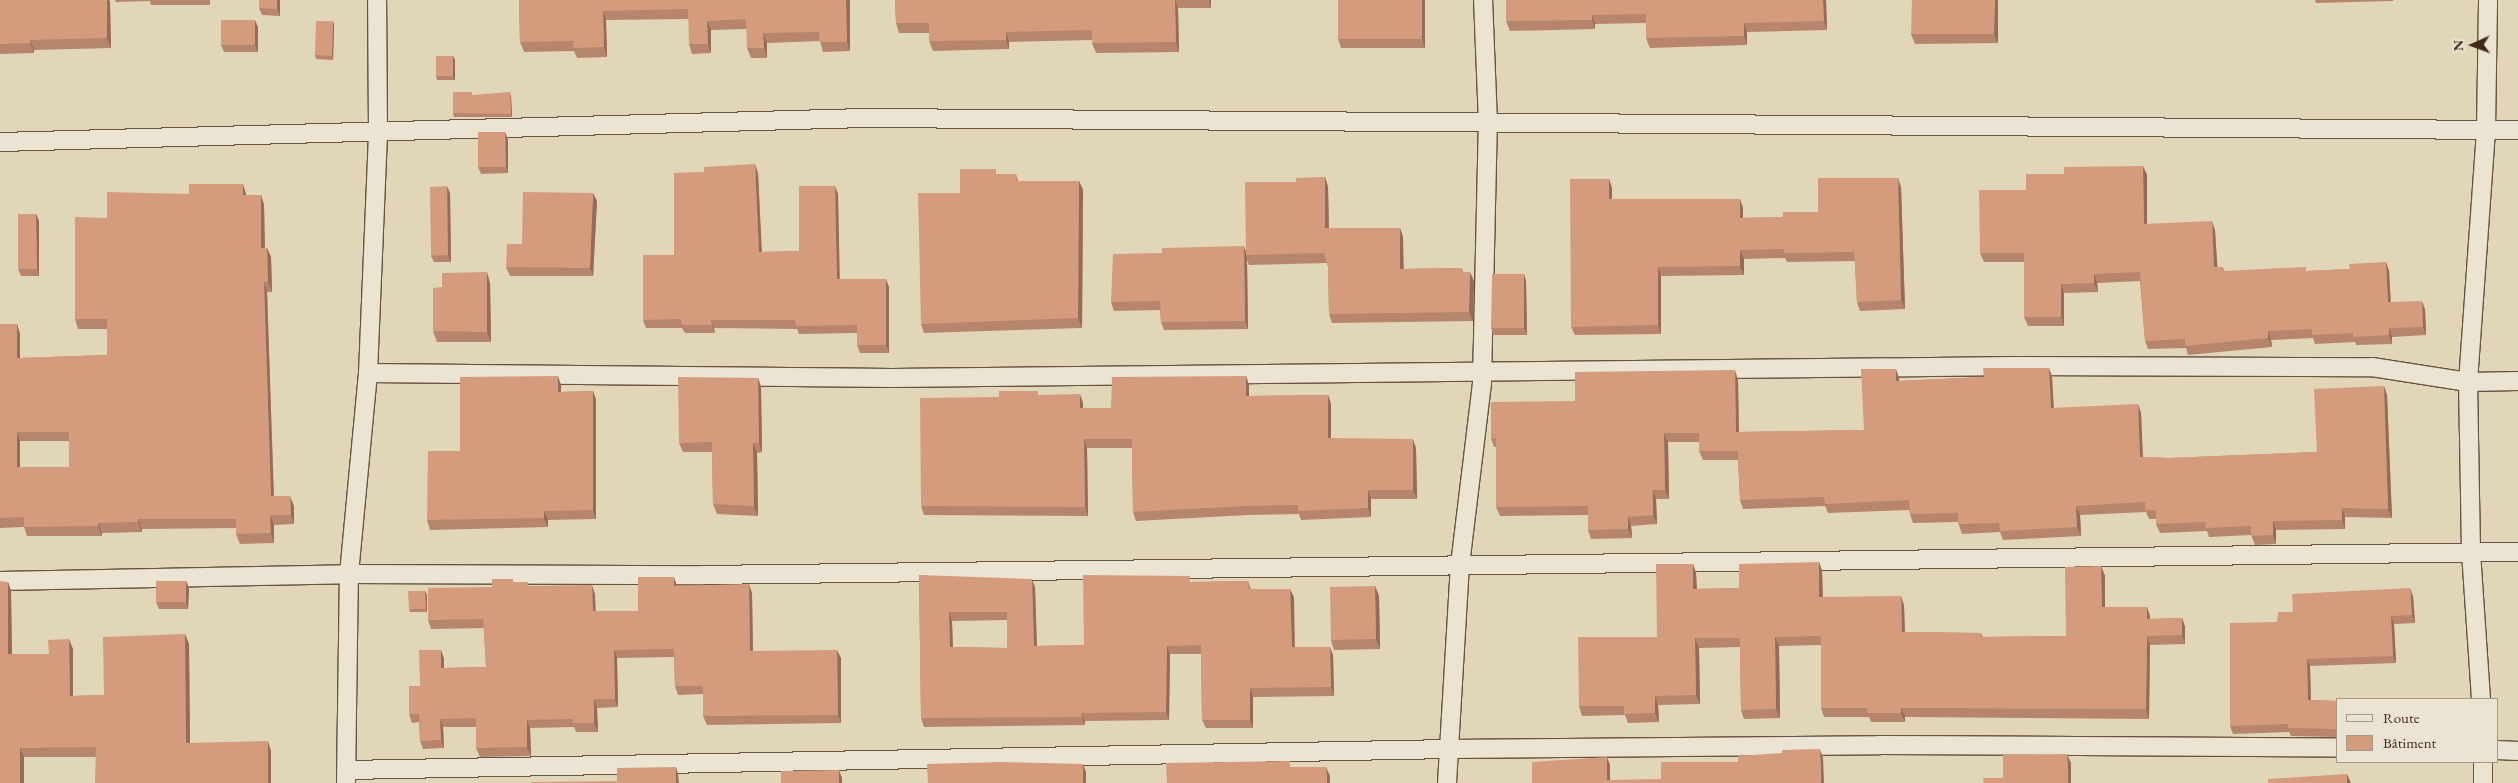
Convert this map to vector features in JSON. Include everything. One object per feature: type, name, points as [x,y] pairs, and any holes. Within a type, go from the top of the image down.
[{"type":"street","points":[[377,0],[378,132],[368,373],[349,574],[346,776],[1448,749],[1870,745],[2336,747]]},
{"type":"street","points":[[1447,783],[1460,565],[1482,373],[1488,123],[1483,0]]},
{"type":"street","points":[[2480,698],[2471,552],[2468,382],[2486,130],[2488,0]]},
{"type":"street","points":[[0,142],[867,118],[2518,130]]},
{"type":"street","points":[[368,373],[881,378],[2015,366],[2362,367],[2468,382],[2518,382]]},
{"type":"street","points":[[0,581],[349,574],[703,575],[2518,552]]},
{"type":"street","points":[[2498,750],[2518,751]]},
{"type":"street","points":[[2482,783],[2483,763]]},
{"type":"building","points":[[0,0],[107,0],[107,38],[30,40],[30,43],[0,44]]},
{"type":"building","points":[[259,0],[277,0],[277,9],[259,8]]},
{"type":"building","points":[[519,0],[846,0],[847,42],[820,42],[819,32],[763,33],[764,48],[747,48],[746,19],[707,21],[708,44],[689,44],[688,9],[603,11],[604,47],[573,48],[574,41],[520,42]]},
{"type":"building","points":[[895,0],[1175,0],[1176,42],[1092,43],[1092,30],[1006,32],[1006,40],[929,41],[929,23],[896,23]]},
{"type":"building","points":[[1338,0],[1422,0],[1422,39],[1338,39]]},
{"type":"building","points":[[1506,0],[1823,0],[1824,21],[1744,23],[1744,36],[1646,38],[1646,14],[1592,15],[1592,20],[1506,21]]},
{"type":"building","points":[[1912,0],[1995,0],[1994,34],[1911,34]]},
{"type":"building","points":[[221,20],[255,20],[255,45],[221,45]]},
{"type":"building","points":[[316,21],[333,21],[332,56],[315,55]]},
{"type":"building","points":[[436,56],[453,56],[453,76],[436,76]]},
{"type":"building","points":[[453,92],[472,92],[472,95],[510,92],[511,114],[453,113]]},
{"type":"building","points":[[478,132],[505,132],[506,167],[478,167]]},
{"type":"building","points":[[755,164],[759,252],[799,251],[799,186],[835,186],[837,279],[886,279],[886,345],[857,345],[857,325],[796,326],[795,320],[711,320],[712,325],[682,325],[681,319],[643,320],[643,255],[674,255],[674,173],[704,172],[704,167]]},
{"type":"building","points":[[2143,166],[2144,224],[2212,221],[2214,267],[2223,267],[2223,271],[2306,267],[2306,271],[2350,269],[2349,264],[2386,262],[2388,302],[2422,301],[2423,327],[2389,328],[2389,335],[2353,337],[2353,333],[2312,335],[2312,329],[2268,331],[2268,338],[2185,346],[2185,339],[2145,341],[2140,272],[2094,274],[2094,283],[2061,284],[2061,317],[2024,317],[2024,253],[1980,253],[1979,190],[2026,190],[2026,174],[2064,174],[2064,167]]},
{"type":"building","points":[[960,169],[996,169],[996,174],[1016,174],[1016,181],[1079,181],[1078,318],[921,324],[918,193],[960,193]]},
{"type":"building","points":[[1325,177],[1325,228],[1400,228],[1400,269],[1462,268],[1462,272],[1470,272],[1469,312],[1329,314],[1328,267],[1324,253],[1246,255],[1245,182],[1296,182],[1296,178]]},
{"type":"building","points":[[1818,178],[1898,178],[1901,300],[1857,302],[1854,252],[1784,253],[1784,249],[1740,250],[1740,266],[1658,267],[1658,325],[1571,327],[1570,179],[1609,179],[1609,199],[1740,199],[1740,218],[1783,217],[1783,212],[1818,212]]},
{"type":"building","points":[[189,184],[243,184],[243,195],[261,195],[261,248],[267,248],[268,282],[264,282],[271,496],[290,496],[291,515],[270,515],[271,533],[236,534],[236,519],[138,519],[138,522],[98,523],[98,526],[24,527],[24,517],[0,518],[0,324],[17,324],[17,358],[107,355],[107,319],[75,319],[75,217],[107,218],[107,192],[189,194]],"holes":[[[17,432],[69,432],[69,467],[17,467]]]},
{"type":"building","points":[[447,186],[448,255],[431,256],[430,187]]},
{"type":"building","points":[[523,192],[593,193],[590,268],[506,267],[507,244],[522,244]]},
{"type":"building","points":[[18,214],[36,214],[37,269],[18,269]]},
{"type":"building","points":[[1244,246],[1245,321],[1161,322],[1160,301],[1111,302],[1113,254],[1162,253],[1162,248]]},
{"type":"building","points":[[487,272],[487,332],[433,331],[433,288],[442,287],[442,273]]},
{"type":"building","points":[[1492,274],[1524,274],[1524,328],[1491,328]]},
{"type":"building","points":[[1983,368],[2049,368],[2051,408],[2138,404],[2140,457],[2169,458],[2317,452],[2314,389],[2384,386],[2388,509],[2342,508],[2342,520],[2273,521],[2273,535],[2251,536],[2251,526],[2206,528],[2205,522],[2156,524],[2156,510],[2145,510],[2145,502],[2076,506],[2077,527],[2000,531],[1999,523],[1958,524],[1958,513],[1910,514],[1909,500],[1825,504],[1824,497],[1740,500],[1738,451],[1699,451],[1699,433],[1664,433],[1665,490],[1653,490],[1653,515],[1628,517],[1628,529],[1588,530],[1588,506],[1496,507],[1496,438],[1491,438],[1491,402],[1575,401],[1575,372],[1735,370],[1736,432],[1864,430],[1861,369],[1896,369],[1896,381],[1984,377]]},
{"type":"building","points":[[558,376],[558,392],[593,391],[593,510],[544,511],[544,518],[427,520],[428,451],[460,451],[460,377]]},
{"type":"building","points":[[1246,376],[1246,396],[1328,395],[1328,438],[1413,439],[1413,490],[1368,490],[1368,508],[1298,511],[1298,505],[1133,512],[1132,439],[1084,439],[1085,507],[921,506],[920,398],[999,397],[999,391],[1038,391],[1038,395],[1080,394],[1080,408],[1111,408],[1112,377]]},
{"type":"building","points":[[678,377],[758,378],[759,443],[753,443],[754,506],[713,504],[712,442],[679,443]]},
{"type":"building","points":[[1819,562],[1819,597],[1901,596],[1902,632],[1981,633],[1981,637],[2066,636],[2065,567],[2101,566],[2102,607],[2147,607],[2147,619],[2182,618],[2182,635],[2147,636],[2146,709],[1901,708],[1901,713],[1867,713],[1867,708],[1821,708],[1821,636],[1775,637],[1776,709],[1741,710],[1740,638],[1695,638],[1696,695],[1655,696],[1655,713],[1624,714],[1624,706],[1579,706],[1578,637],[1657,637],[1656,564],[1693,564],[1693,589],[1739,588],[1739,564]]},
{"type":"building","points":[[919,575],[1032,579],[1034,646],[1084,645],[1083,575],[1190,576],[1190,582],[1248,581],[1249,589],[1290,589],[1292,647],[1330,647],[1331,687],[1250,688],[1250,720],[1202,720],[1201,645],[1167,646],[1166,712],[1081,713],[1082,717],[921,718]],"holes":[[[949,612],[1007,612],[1007,648],[950,647]]]},
{"type":"building","points":[[638,577],[674,577],[674,586],[749,584],[750,651],[837,650],[838,715],[703,716],[703,686],[675,686],[674,649],[614,650],[615,699],[594,699],[594,723],[573,723],[573,719],[527,720],[527,747],[476,748],[476,718],[440,719],[441,740],[420,741],[419,714],[409,714],[409,686],[420,686],[419,650],[441,650],[441,668],[486,667],[483,619],[428,620],[428,588],[492,587],[492,579],[513,579],[513,582],[528,582],[528,586],[592,585],[593,611],[638,611]]},
{"type":"building","points":[[0,581],[8,582],[8,654],[49,654],[48,640],[69,639],[70,696],[104,695],[103,637],[185,634],[186,743],[268,741],[268,783],[95,783],[96,747],[20,748],[20,783],[0,783]]},
{"type":"building","points":[[156,581],[186,581],[186,602],[156,602]]},
{"type":"building","points":[[1375,586],[1376,639],[1331,640],[1330,587]]},
{"type":"building","points":[[2410,588],[2412,615],[2391,616],[2393,656],[2307,659],[2308,700],[2336,701],[2336,729],[2288,728],[2288,724],[2230,726],[2230,623],[2277,622],[2278,612],[2293,612],[2292,594]]},
{"type":"building","points":[[408,591],[425,591],[426,609],[409,609]]},
{"type":"building","points":[[1820,749],[1821,783],[1532,783],[1532,762],[1607,757],[1607,780],[1661,779],[1661,762],[1738,762],[1738,756],[1782,753],[1782,750]]},
{"type":"building","points":[[2067,754],[2068,783],[1984,783],[1983,778],[2003,778],[2003,755]]},
{"type":"building","points":[[1290,761],[1290,767],[1326,767],[1327,783],[1167,783],[1166,763]]},
{"type":"building","points":[[1002,762],[1083,764],[1083,783],[928,783],[927,764]]},
{"type":"building","points":[[676,767],[676,783],[531,783],[617,781],[617,768]]},
{"type":"building","points":[[839,770],[839,783],[781,783],[781,771]]},
{"type":"building","points":[[2347,774],[2347,783],[2268,783],[2268,779]]}]
